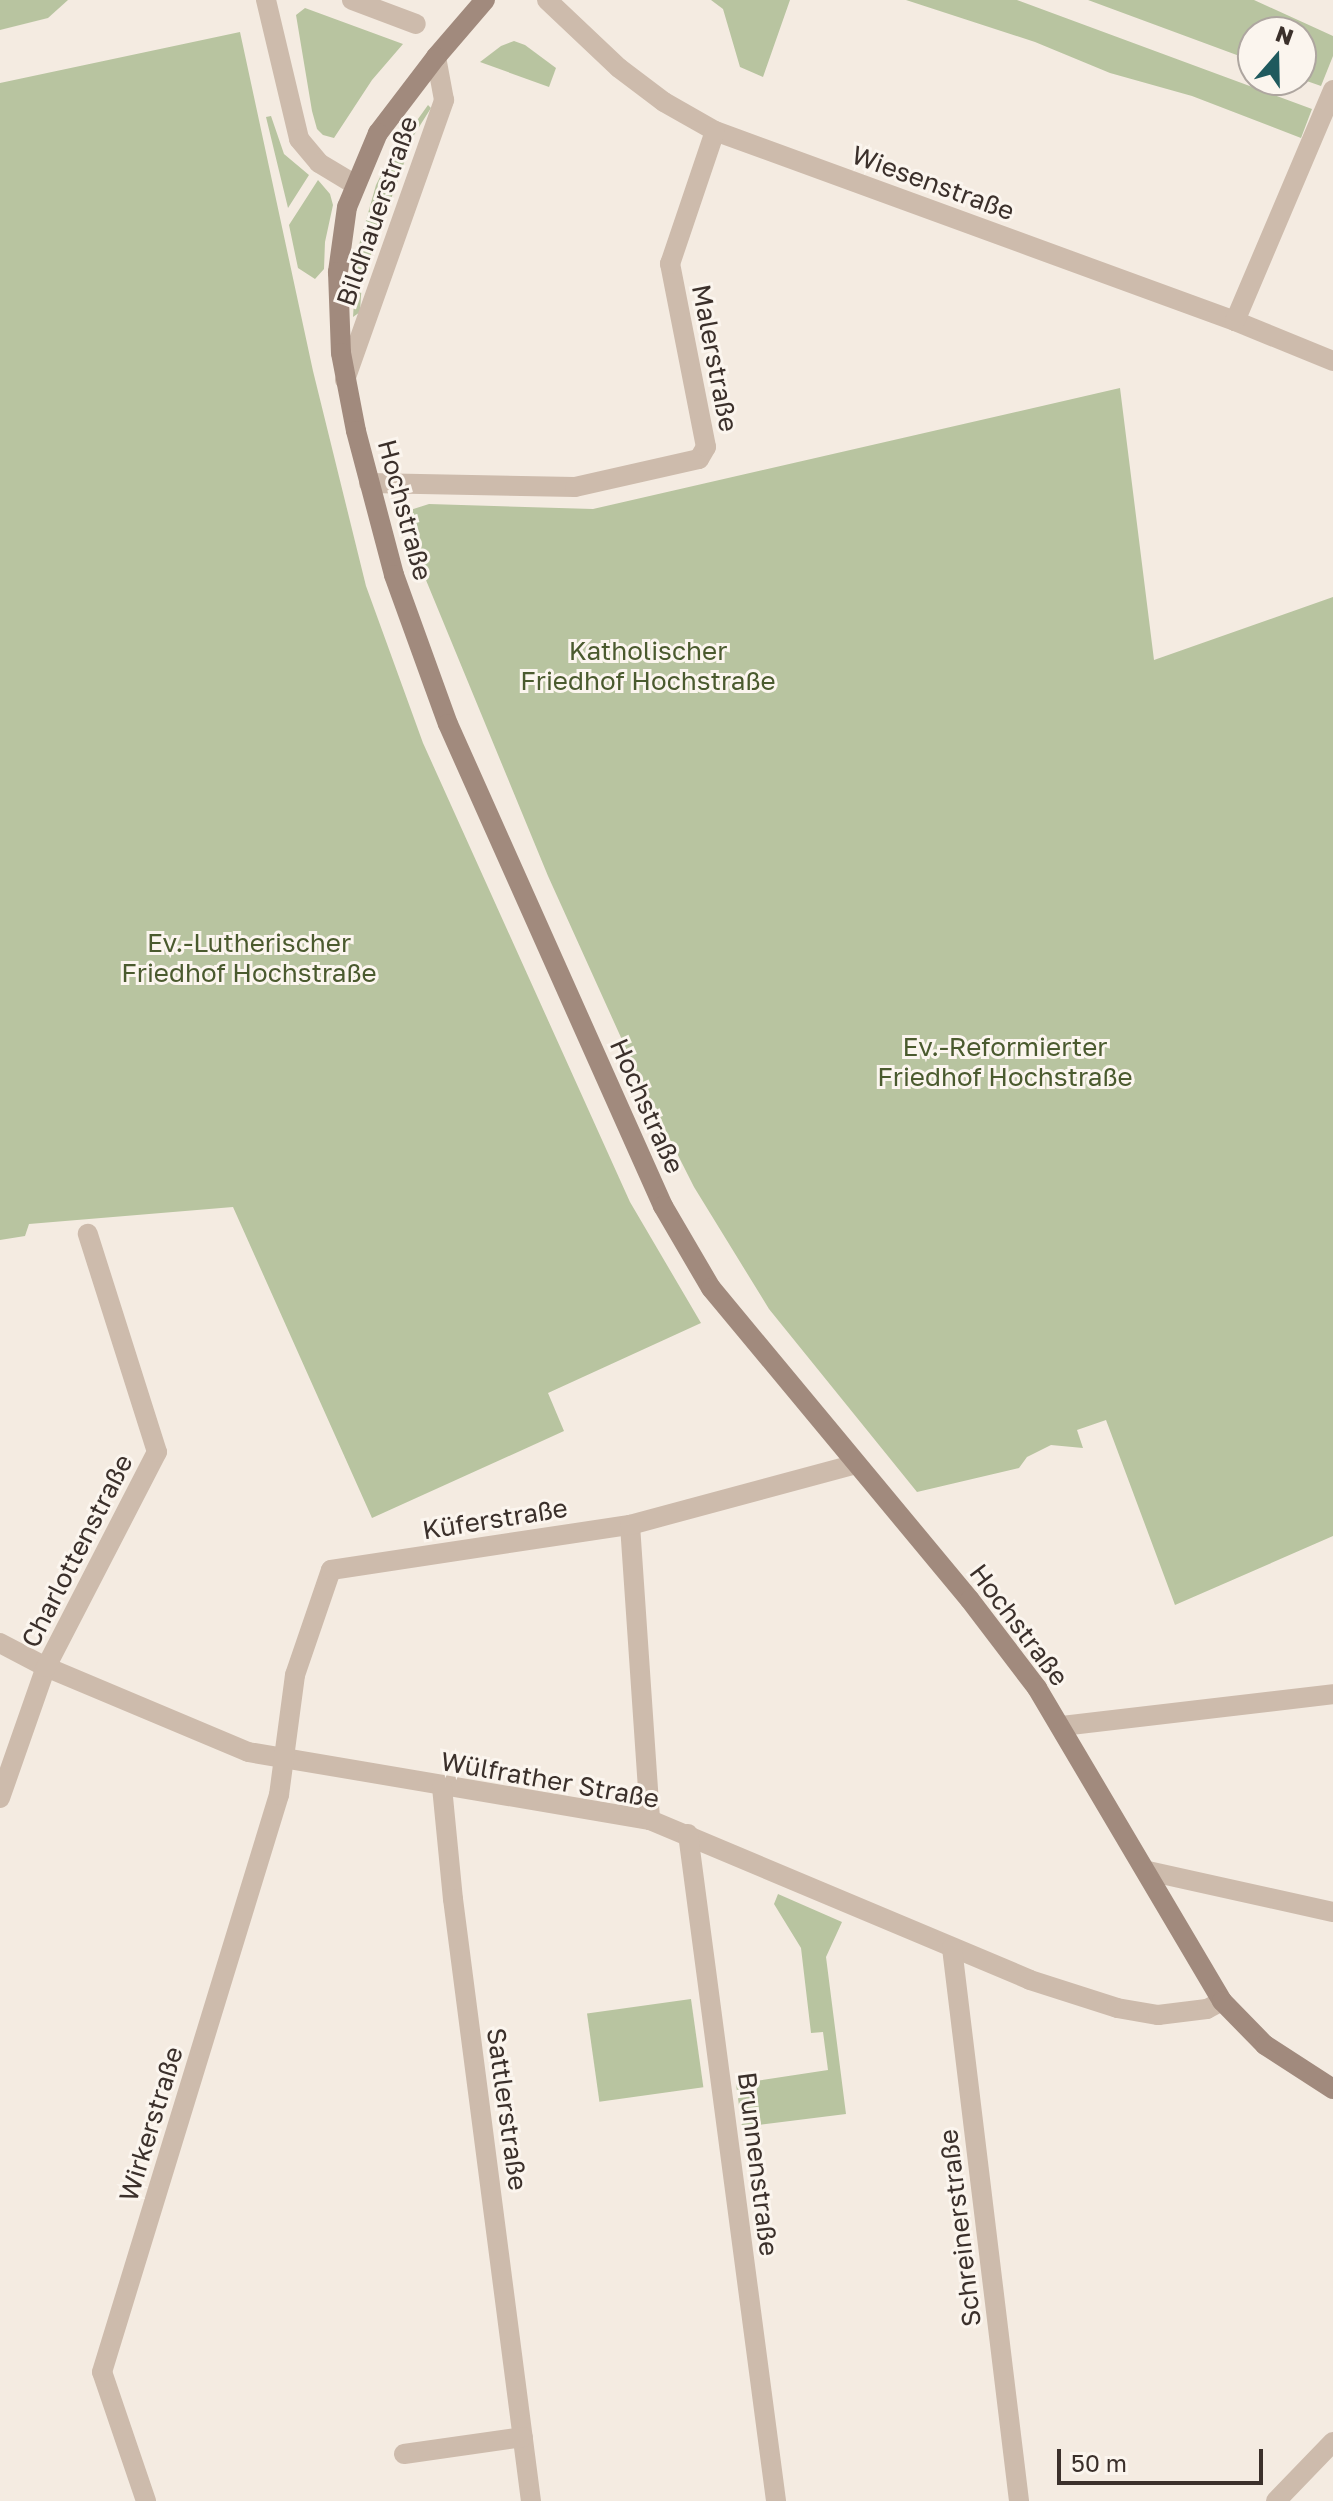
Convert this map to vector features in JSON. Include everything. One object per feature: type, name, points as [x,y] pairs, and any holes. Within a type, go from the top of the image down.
[{"type":"main road","name":"Hochstraße","points":[[485,0],[436,57],[378,133],[354,184],[340,239],[338,272],[337,313],[345,380],[369,483],[399,590],[448,724],[663,1206],[730,1315],[1009,1650],[1062,1726],[1222,2001],[1265,2045],[1333,2089]]},
{"type":"street","points":[[266,0],[299,139],[319,163],[354,184]]},
{"type":"street","points":[[352,0],[416,24]]},
{"type":"street","name":"Wiesenstraße","points":[[547,0],[619,68],[664,102],[715,131],[1235,321],[1333,361]]},
{"type":"street","name":"Bildhauerstraße","points":[[345,380],[444,100],[436,57]]},
{"type":"street","points":[[1235,321],[1333,90]]},
{"type":"street","name":"Malerstraße","points":[[369,483],[575,487],[699,459],[706,447],[670,264],[715,131]]},
{"type":"street","name":"Charlottenstraße","points":[[0,1798],[46,1667],[157,1452],[88,1234]]},
{"type":"street","name":"Küferstraße","points":[[284,1760],[295,1675],[331,1570],[630,1525],[856,1464]]},
{"type":"street","points":[[630,1525],[650,1820]]},
{"type":"street","name":"Wülfrather Straße","points":[[0,1643],[46,1667],[248,1752],[650,1820],[1030,1980],[1140,2014],[1207,2009],[1222,2001]]},
{"type":"street","points":[[1062,1726],[1333,1694]]},
{"type":"street","name":"Wirkerstraße","points":[[146,2501],[102,2372],[279,1795],[284,1760]]},
{"type":"street","name":"Sattlerstraße","points":[[442,1787],[453,1899],[531,2501]]},
{"type":"street","name":"Brunnenstraße","points":[[688,1834],[776,2501]]},
{"type":"street","points":[[1148,1871],[1333,1912]]},
{"type":"street","name":"Schreinerstraße","points":[[952,1948],[1019,2501]]},
{"type":"street","points":[[404,2454],[523,2437]]},
{"type":"street","points":[[1276,2501],[1333,2442]]},
{"type":"green space","points":[[0,0],[68,0],[48,18],[0,30]]},
{"type":"green space","points":[[711,0],[790,0],[763,77],[740,67],[723,9]]},
{"type":"green space","points":[[906,0],[1017,0],[1237,81],[1237,96],[1277,96],[1312,109],[1301,138],[1192,96],[1110,73],[1035,42]]},
{"type":"green space","points":[[1088,0],[1254,0],[1289,16],[1237,16],[1237,55]]},
{"type":"green space","points":[[305,8],[403,44],[372,80],[334,138],[323,135],[317,129],[312,111],[296,15]]},
{"type":"green space","points":[[1317,29],[1333,36],[1333,56],[1321,86],[1317,85]]},
{"type":"green space","name":"Ev.-Lutherischer Friedhof Hochstraße","points":[[240,32],[313,371],[366,586],[423,743],[630,1202],[701,1323],[548,1393],[564,1431],[372,1518],[233,1207],[29,1224],[25,1236],[0,1240],[0,83]]},
{"type":"green space","points":[[514,41],[525,45],[556,68],[549,87],[480,62],[501,46]]},
{"type":"green space","points":[[428,105],[431,108],[414,135],[362,280],[360,312],[353,317],[357,252],[376,185],[388,161]]},
{"type":"green space","points":[[271,116],[284,154],[309,175],[288,208],[266,117]]},
{"type":"green space","points":[[318,180],[330,194],[333,205],[325,242],[324,269],[315,279],[298,268],[289,225]]},
{"type":"green space","name":"Ev.-Reformierter Friedhof Hochstraße","points":[[1120,388],[1154,660],[1333,597],[1333,1536],[1175,1605],[1106,1420],[1077,1430],[1083,1448],[1051,1445],[1027,1457],[1019,1468],[917,1492],[769,1309],[694,1187],[642,1084],[548,876],[421,568],[404,512],[429,504],[593,509]]},
{"type":"green space","points":[[778,1894],[842,1922],[826,1957],[846,2114],[742,2127],[736,2084],[828,2070],[823,2032],[811,2033],[801,1948],[774,1904]]},
{"type":"green space","points":[[691,1999],[703,2087],[599,2102],[587,2014]]},
{"type":"park label","name":"Katholischer Friedhof Hochstraße","points":[[648,666]]}]
